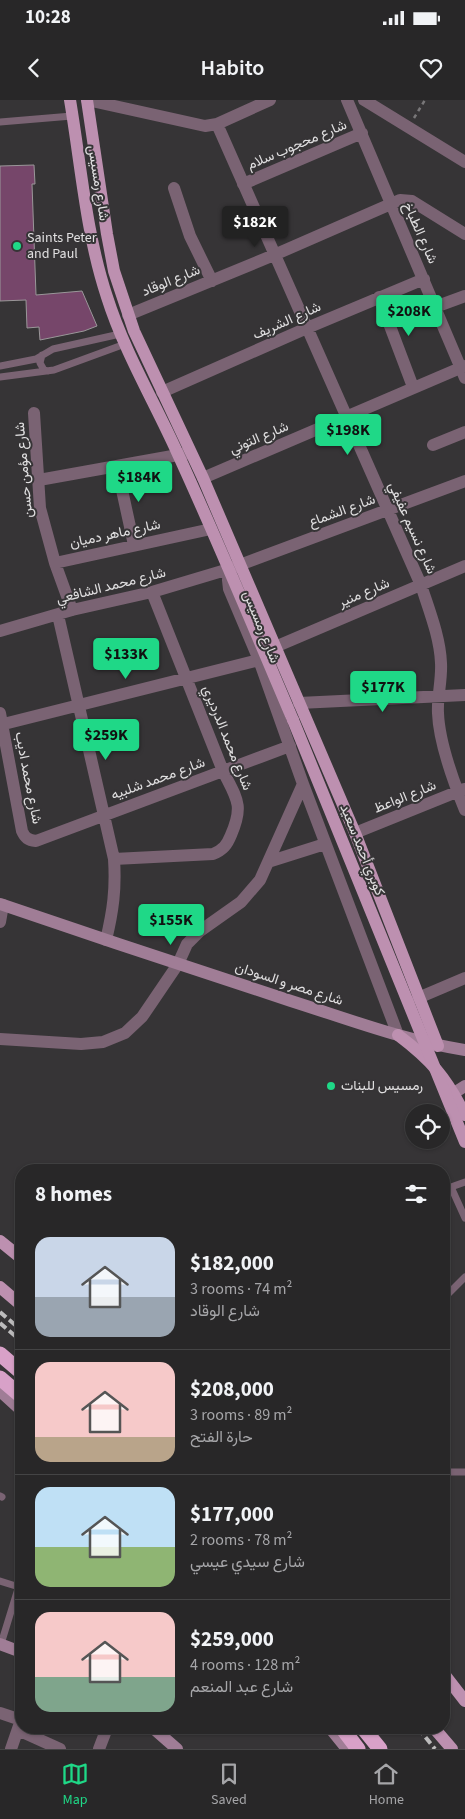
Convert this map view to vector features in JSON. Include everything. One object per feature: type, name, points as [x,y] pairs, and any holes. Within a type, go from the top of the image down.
[{"type":"highway","points":[[0,1354],[15,1367]]},
{"type":"highway","points":[[0,1378],[15,1391]]},
{"type":"highway","points":[[347,1734],[358,1749]]},
{"type":"highway","points":[[368,1734],[380,1749]]},
{"type":"main road","name":"شارع رمسيس","points":[[70,100],[98,264],[107,297],[123,339],[185,454],[203,478],[235,567]]},
{"type":"main road","name":"شارع رمسيس","points":[[87,100],[114,271],[128,315],[162,392],[212,529],[235,567],[275,647],[300,703],[355,833],[438,1046]]},
{"type":"main road","name":"كوبري أحمد سعيد","points":[[235,567],[293,720],[465,1142]]},
{"type":"main road","name":"شارع مصر و السودان","points":[[2,905],[398,1035],[438,1046],[465,1050]]},
{"type":"main road","points":[[398,1035],[429,1060],[460,1089],[465,1115]]},
{"type":"main road","points":[[0,1241],[15,1253]]},
{"type":"main road","points":[[0,1288],[15,1300]]},
{"type":"main road","points":[[0,1391],[15,1405]]},
{"type":"main road","points":[[0,1644],[15,1650]]},
{"type":"main road","points":[[450,1682],[465,1701]]},
{"type":"main road","points":[[160,1734],[177,1749]]},
{"type":"main road","points":[[335,1734],[347,1749]]},
{"type":"main road","points":[[439,1734],[452,1749]]},
{"type":"street","points":[[87,100],[195,126],[217,124],[270,100]]},
{"type":"street","name":"شارع الطباخ","points":[[347,100],[464,370]]},
{"type":"street","points":[[364,100],[465,162]]},
{"type":"street","name":"شارع نسيم عفيفي","points":[[217,124],[421,585],[438,642],[441,663],[438,715],[442,738],[461,790],[465,810]]},
{"type":"street","name":"شارع محجوب سلام","points":[[243,184],[362,133]]},
{"type":"street","points":[[174,188],[190,236],[212,281]]},
{"type":"street","points":[[391,203],[400,200],[412,202],[465,234]]},
{"type":"street","name":"شارع الوقاد","points":[[128,315],[274,255],[391,203]]},
{"type":"street","name":"شارع الشريف","points":[[162,392],[424,279]]},
{"type":"street","points":[[436,307],[465,296]]},
{"type":"street","points":[[379,297],[413,387]]},
{"type":"street","name":"شارع التوني","points":[[203,478],[413,387],[464,370]]},
{"type":"street","name":"شارع مؤمن حسن","points":[[34,413],[40,508],[55,563],[72,610]]},
{"type":"street","points":[[433,445],[465,432]]},
{"type":"street","points":[[39,480],[185,454]]},
{"type":"street","points":[[117,467],[134,545]]},
{"type":"street","name":"شارع الشماع","points":[[235,567],[465,481]]},
{"type":"street","name":"شارع ماهر دميان","points":[[55,563],[212,529]]},
{"type":"street","name":"شارع منير","points":[[275,647],[465,566]]},
{"type":"street","name":"شارع محمد الشافعي","points":[[0,631],[72,610],[152,592],[235,567]]},
{"type":"street","name":"شارع رمسيس","points":[[235,567],[228,580],[229,589],[259,660],[325,844],[398,1035]]},
{"type":"street","name":"شارع محمد الدرديري","points":[[114,860],[213,854],[222,850],[228,842],[238,818],[236,796],[223,771],[152,592]]},
{"type":"street","points":[[58,615],[114,860],[116,885],[114,910],[106,940]]},
{"type":"street","points":[[1,721],[79,706],[259,660]]},
{"type":"street","points":[[300,703],[465,695]]},
{"type":"street","name":"شارع محمد اديب","points":[[1,721],[22,832],[24,837],[36,841]]},
{"type":"street","name":"شارع محمد شلبيه","points":[[36,841],[290,746]]},
{"type":"street","points":[[0,1039],[80,1044],[104,1042],[125,1033],[142,1017],[178,964],[187,944],[200,930],[234,908],[260,880],[303,784]]},
{"type":"street","name":"شارع الواعظ","points":[[355,833],[461,790]]},
{"type":"street","points":[[268,862],[325,844]]},
{"type":"street","points":[[0,922],[2,905]]},
{"type":"street","points":[[418,998],[465,978]]},
{"type":"street","points":[[0,1713],[15,1720]]},
{"type":"street","points":[[11,1749],[16,1734]]},
{"type":"street","points":[[37,1734],[60,1749]]},
{"type":"street","points":[[99,1749],[105,1734]]},
{"type":"lane","points":[[0,122],[72,116]]},
{"type":"lane","points":[[0,366],[34,360],[53,349],[123,339]]},
{"type":"lane","points":[[0,376],[60,369],[123,339]]},
{"type":"lane","points":[[42,355],[40,363],[44,370],[48,371]]},
{"type":"lane","points":[[450,1187],[465,1182]]},
{"type":"lane","points":[[450,1192],[465,1218]]},
{"type":"lane","points":[[450,1292],[465,1277]]},
{"type":"lane","points":[[450,1472],[465,1472]]},
{"type":"lane","points":[[0,1581],[15,1586]]},
{"type":"lane","points":[[0,1644],[15,1609]]},
{"type":"path","points":[[408,127],[425,100]]},
{"type":"building","points":[[34,165],[35,184],[32,184],[36,295],[82,291],[97,326],[84,331],[40,340],[39,327],[27,328],[26,300],[0,301],[0,166]]},
{"type":"railway","points":[[0,1312],[15,1325]]},
{"type":"railway","points":[[0,1323],[15,1336]]},
{"type":"railway","points":[[423,1734],[435,1749]]},
{"type":"place","name":"Saints Peter and Paul","points":[[17,246]]},
{"type":"place","name":"رمسيس للبنات","points":[[331,1086]]}]
